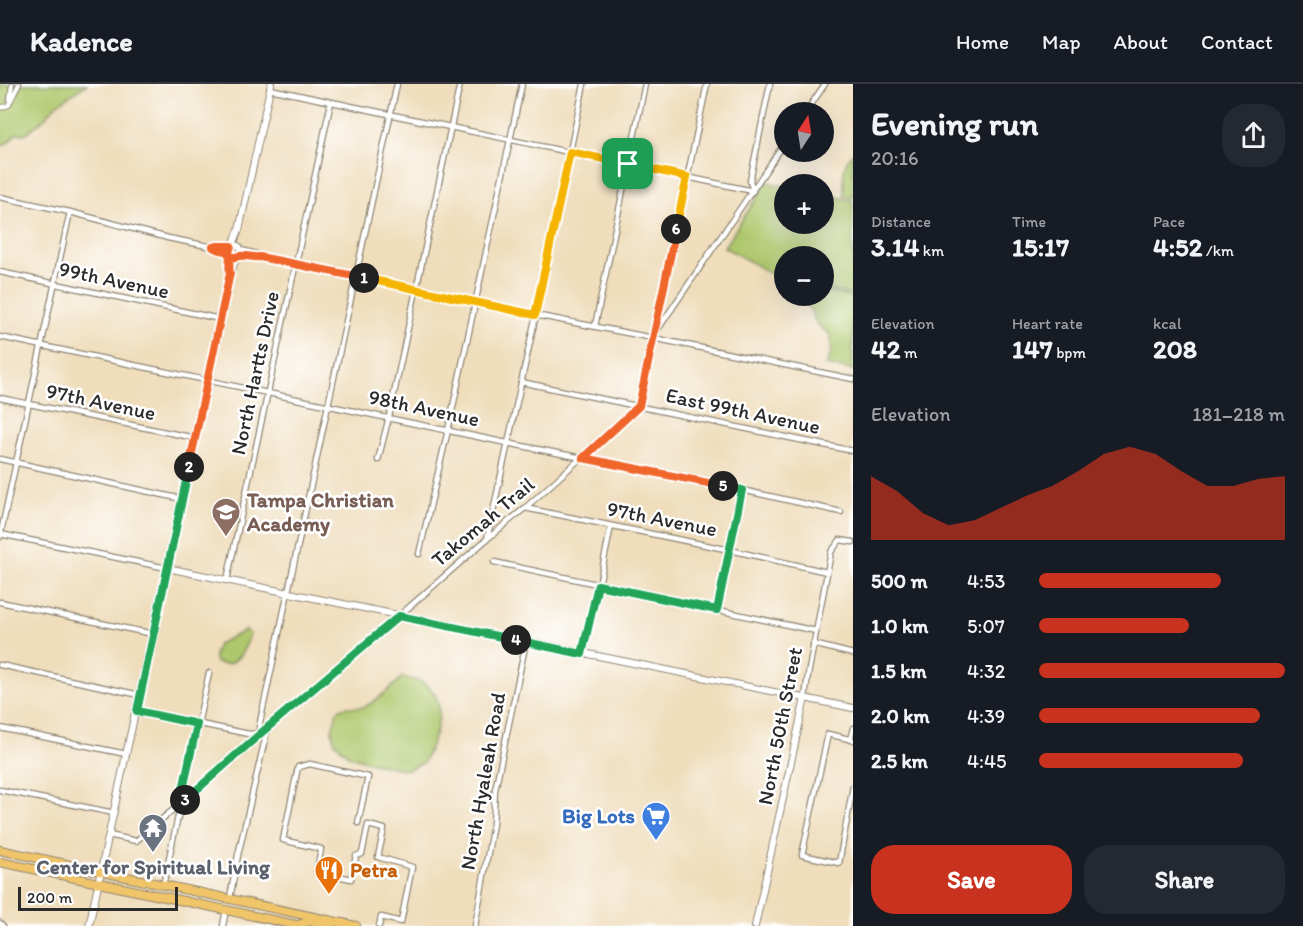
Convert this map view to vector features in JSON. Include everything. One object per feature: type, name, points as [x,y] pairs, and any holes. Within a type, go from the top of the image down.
[{"type":"main road","points":[[0,850],[356,926]]},
{"type":"main road","points":[[0,862],[299,926],[311,921],[331,926]]},
{"type":"main road","points":[[175,899],[182,896],[222,903],[230,898]]},
{"type":"main road","points":[[238,912],[247,910],[283,918],[300,913]]},
{"type":"street","points":[[9,105],[12,84]]},
{"type":"street","points":[[0,108],[9,105],[19,84]]},
{"type":"street","points":[[261,733],[260,727],[288,593],[398,84]]},
{"type":"street","points":[[378,460],[460,84]]},
{"type":"street","points":[[419,554],[522,84]]},
{"type":"street","points":[[487,539],[584,84]]},
{"type":"street","points":[[594,326],[645,84]]},
{"type":"street","points":[[639,406],[707,84]]},
{"type":"street","points":[[753,191],[750,181],[770,84]]},
{"type":"street","points":[[813,102],[825,84]]},
{"type":"street","points":[[89,926],[271,87],[331,102],[753,191]]},
{"type":"street","name":"North Hartts Drive","points":[[227,580],[331,102]]},
{"type":"street","points":[[653,338],[774,159]]},
{"type":"street","points":[[0,197],[235,251],[256,258],[296,264],[853,379]]},
{"type":"street","points":[[70,212],[0,535],[853,708]]},
{"type":"street","name":"99th Avenue","points":[[0,272],[220,320]]},
{"type":"street","name":"98th Avenue","points":[[0,336],[841,512]]},
{"type":"street","name":"East 99th Avenue","points":[[521,382],[853,454]]},
{"type":"street","name":"97th Avenue","points":[[0,398],[195,438]]},
{"type":"street","name":"Takomah Trail","points":[[109,835],[136,841],[583,458],[639,406]]},
{"type":"street","points":[[0,459],[182,499]]},
{"type":"street","points":[[717,610],[742,490]]},
{"type":"street","name":"97th Avenue","points":[[525,508],[826,572]]},
{"type":"street","points":[[582,654],[611,526]]},
{"type":"street","name":"North 50th Street","points":[[755,926],[805,699],[831,552],[840,540],[853,542]]},
{"type":"street","points":[[494,562],[816,631]]},
{"type":"street","points":[[0,602],[153,634]]},
{"type":"street","name":"North Hyaleah Road","points":[[475,926],[493,824],[495,790],[526,642]]},
{"type":"street","points":[[813,644],[853,654]]},
{"type":"street","points":[[0,665],[140,695]]},
{"type":"street","points":[[163,886],[209,672]]},
{"type":"street","points":[[137,711],[249,734],[266,735],[230,898]]},
{"type":"street","points":[[0,728],[127,754]]},
{"type":"street","points":[[853,728],[852,740],[828,734],[802,855],[839,863],[853,786]]},
{"type":"street","points":[[358,823],[368,777],[310,764],[298,767],[283,840],[321,849],[317,871],[351,879],[356,856],[362,854],[368,825],[384,829],[378,857],[412,867],[401,922],[381,917],[379,926]]},
{"type":"street","points":[[0,790],[114,813]]},
{"type":"street","points":[[846,829],[853,832]]},
{"type":"street","points":[[223,926],[226,909]]},
{"type":"green space","points":[[0,84],[87,84],[56,105],[28,132],[17,133],[7,143],[0,146]]},
{"type":"green space","points":[[853,153],[853,198],[844,196],[843,178],[846,163]]},
{"type":"green space","points":[[767,182],[774,184],[774,234],[834,234],[834,196],[853,201],[853,295],[834,291],[834,246],[774,246],[774,275],[724,247]]},
{"type":"green space","points":[[834,293],[853,297],[853,370],[826,365],[831,350],[830,334],[818,325],[808,306],[834,306]]},
{"type":"green space","points":[[246,630],[250,634],[238,657],[228,664],[215,662],[214,655],[218,644]]},
{"type":"green space","points":[[402,677],[425,684],[438,701],[436,733],[423,763],[407,770],[348,755],[334,741],[332,730],[336,713],[345,707],[367,705],[384,694]]},
{"type":"place","name":"Tampa Christian Academy","points":[[226,538]]},
{"type":"place","name":"Big Lots","points":[[656,842]]},
{"type":"place","name":"Center for Spiritual Living","points":[[153,854]]},
{"type":"place","name":"Petra","points":[[329,896]]},
{"type":"route","points":[[628,164],[570,152],[535,315],[267,258],[233,257],[232,256],[229,254],[226,252],[213,247],[231,246],[229,250],[229,254],[230,255],[229,269],[230,273],[137,711],[197,724],[180,804],[399,616],[582,654],[598,585],[717,610],[742,490],[583,458],[639,406],[687,177],[628,164]]}]
